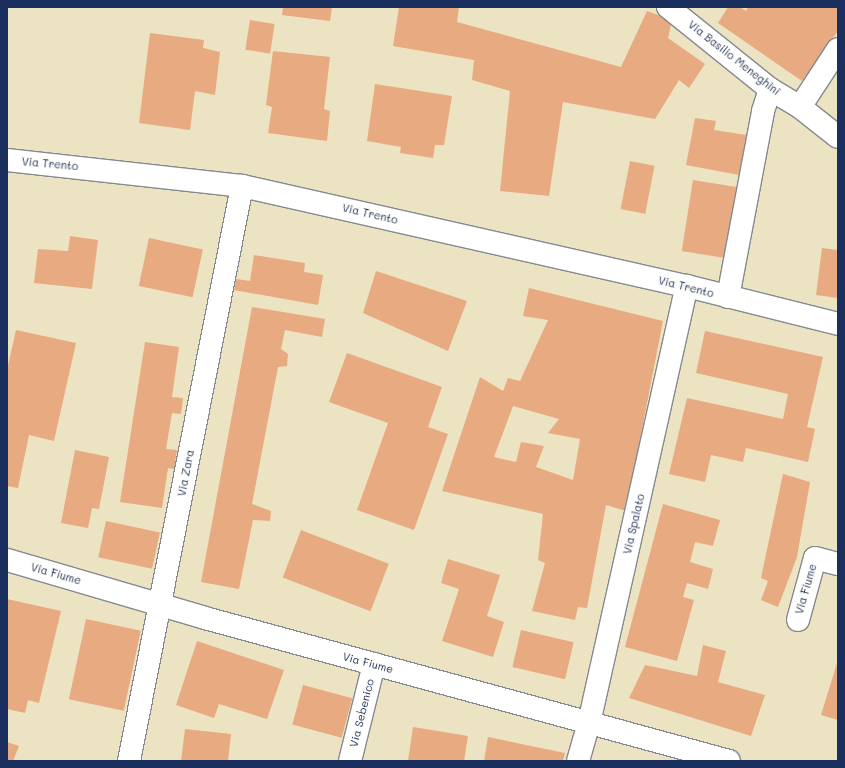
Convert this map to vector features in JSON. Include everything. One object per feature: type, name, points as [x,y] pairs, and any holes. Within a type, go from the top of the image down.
[{"type":"street","name":"Via Basilio Meneghini","points":[[668,7],[770,90],[800,107],[838,137]]},
{"type":"street","points":[[800,107],[838,49]]},
{"type":"street","name":"Via Trento","points":[[728,297],[763,111],[770,90]]},
{"type":"street","name":"Via Trento","points":[[7,160],[242,186],[687,286],[838,324]]},
{"type":"street","name":"Via Zara","points":[[129,761],[242,186]]},
{"type":"street","name":"Via Spalato","points":[[578,761],[589,723],[687,286]]},
{"type":"street","name":"Via Fiume","points":[[798,620],[815,558],[838,564]]},
{"type":"street","name":"Via Fiume","points":[[7,560],[374,664],[729,761]]},
{"type":"street","name":"Via Sebenico","points":[[350,761],[374,664]]},
{"type":"building","points":[[283,7],[332,7],[330,21],[282,15]]},
{"type":"building","points":[[399,7],[459,7],[457,22],[621,67],[647,11],[672,20],[668,38],[705,64],[689,88],[679,80],[655,119],[563,102],[549,196],[500,191],[510,91],[472,80],[474,60],[393,46]]},
{"type":"building","points":[[728,7],[740,7],[746,11],[748,7],[838,7],[838,31],[802,81],[718,23]]},
{"type":"building","points":[[250,20],[275,24],[270,54],[245,50]]},
{"type":"building","points":[[150,33],[204,40],[203,48],[220,52],[215,95],[195,91],[190,130],[139,123]]},
{"type":"building","points":[[273,51],[330,57],[324,109],[330,111],[327,141],[268,133],[272,107],[266,105]]},
{"type":"building","points":[[375,84],[452,96],[444,145],[435,145],[433,158],[400,153],[401,147],[367,141]]},
{"type":"building","points":[[695,118],[716,121],[714,130],[747,135],[739,175],[686,165]]},
{"type":"building","points":[[630,161],[655,166],[645,214],[621,209]]},
{"type":"building","points":[[693,180],[736,187],[725,258],[682,251]]},
{"type":"building","points":[[70,236],[98,240],[92,289],[34,283],[38,249],[68,251]]},
{"type":"building","points":[[149,238],[203,249],[193,297],[139,286]]},
{"type":"building","points":[[822,248],[838,250],[838,298],[816,295]]},
{"type":"building","points":[[254,255],[305,263],[304,272],[323,275],[318,305],[234,290],[236,279],[250,281]]},
{"type":"building","points":[[376,271],[467,301],[448,351],[363,313]]},
{"type":"building","points":[[529,288],[663,321],[626,511],[606,505],[587,608],[578,607],[575,620],[532,611],[545,563],[538,560],[543,514],[442,491],[480,377],[503,391],[508,378],[520,381],[548,320],[523,316]],"holes":[[[513,406],[559,419],[548,433],[580,439],[573,480],[536,467],[544,446],[521,442],[516,462],[494,457]]]},
{"type":"building","points":[[252,307],[325,319],[322,337],[285,330],[281,349],[288,354],[287,366],[278,367],[252,504],[271,511],[270,521],[253,520],[239,589],[201,582]]},
{"type":"building","points":[[16,330],[76,343],[54,441],[29,435],[18,488],[7,486],[7,370]]},
{"type":"building","points":[[705,331],[823,357],[807,427],[815,429],[808,462],[746,448],[743,462],[711,455],[705,482],[669,474],[687,398],[783,419],[788,394],[696,373]]},
{"type":"building","points":[[145,342],[179,347],[172,397],[183,398],[181,414],[172,413],[166,449],[177,450],[174,469],[168,468],[162,508],[120,502]]},
{"type":"building","points":[[347,353],[442,387],[428,427],[448,434],[414,530],[357,510],[388,423],[329,402]]},
{"type":"building","points":[[75,450],[109,457],[99,509],[92,508],[88,528],[61,523]]},
{"type":"building","points":[[783,474],[810,482],[797,557],[778,607],[761,600],[768,581],[761,578]]},
{"type":"building","points":[[663,504],[720,520],[713,546],[695,542],[690,562],[713,569],[708,589],[687,583],[683,597],[694,600],[677,661],[625,647]]},
{"type":"building","points":[[106,521],[160,532],[152,569],[98,557]]},
{"type":"building","points":[[301,530],[389,564],[370,611],[283,578]]},
{"type":"building","points":[[448,559],[500,575],[487,616],[504,622],[493,657],[442,641],[459,589],[441,583]]},
{"type":"building","points":[[7,599],[61,611],[39,703],[28,700],[25,713],[7,709]]},
{"type":"building","points":[[86,619],[141,631],[124,711],[69,699]]},
{"type":"building","points":[[521,630],[574,642],[565,679],[512,667]]},
{"type":"building","points":[[197,641],[284,670],[267,719],[219,704],[214,718],[176,705]]},
{"type":"building","points":[[703,645],[726,651],[718,682],[765,695],[751,736],[629,698],[645,665],[697,676]]},
{"type":"building","points":[[838,660],[838,720],[821,715]]},
{"type":"building","points":[[303,685],[352,698],[342,738],[292,725]]},
{"type":"building","points":[[413,727],[468,736],[464,761],[408,761]]},
{"type":"building","points":[[185,729],[231,734],[228,761],[181,761]]},
{"type":"building","points":[[488,737],[565,753],[563,761],[484,761]]},
{"type":"building","points":[[7,742],[19,746],[13,761],[7,761]]}]
